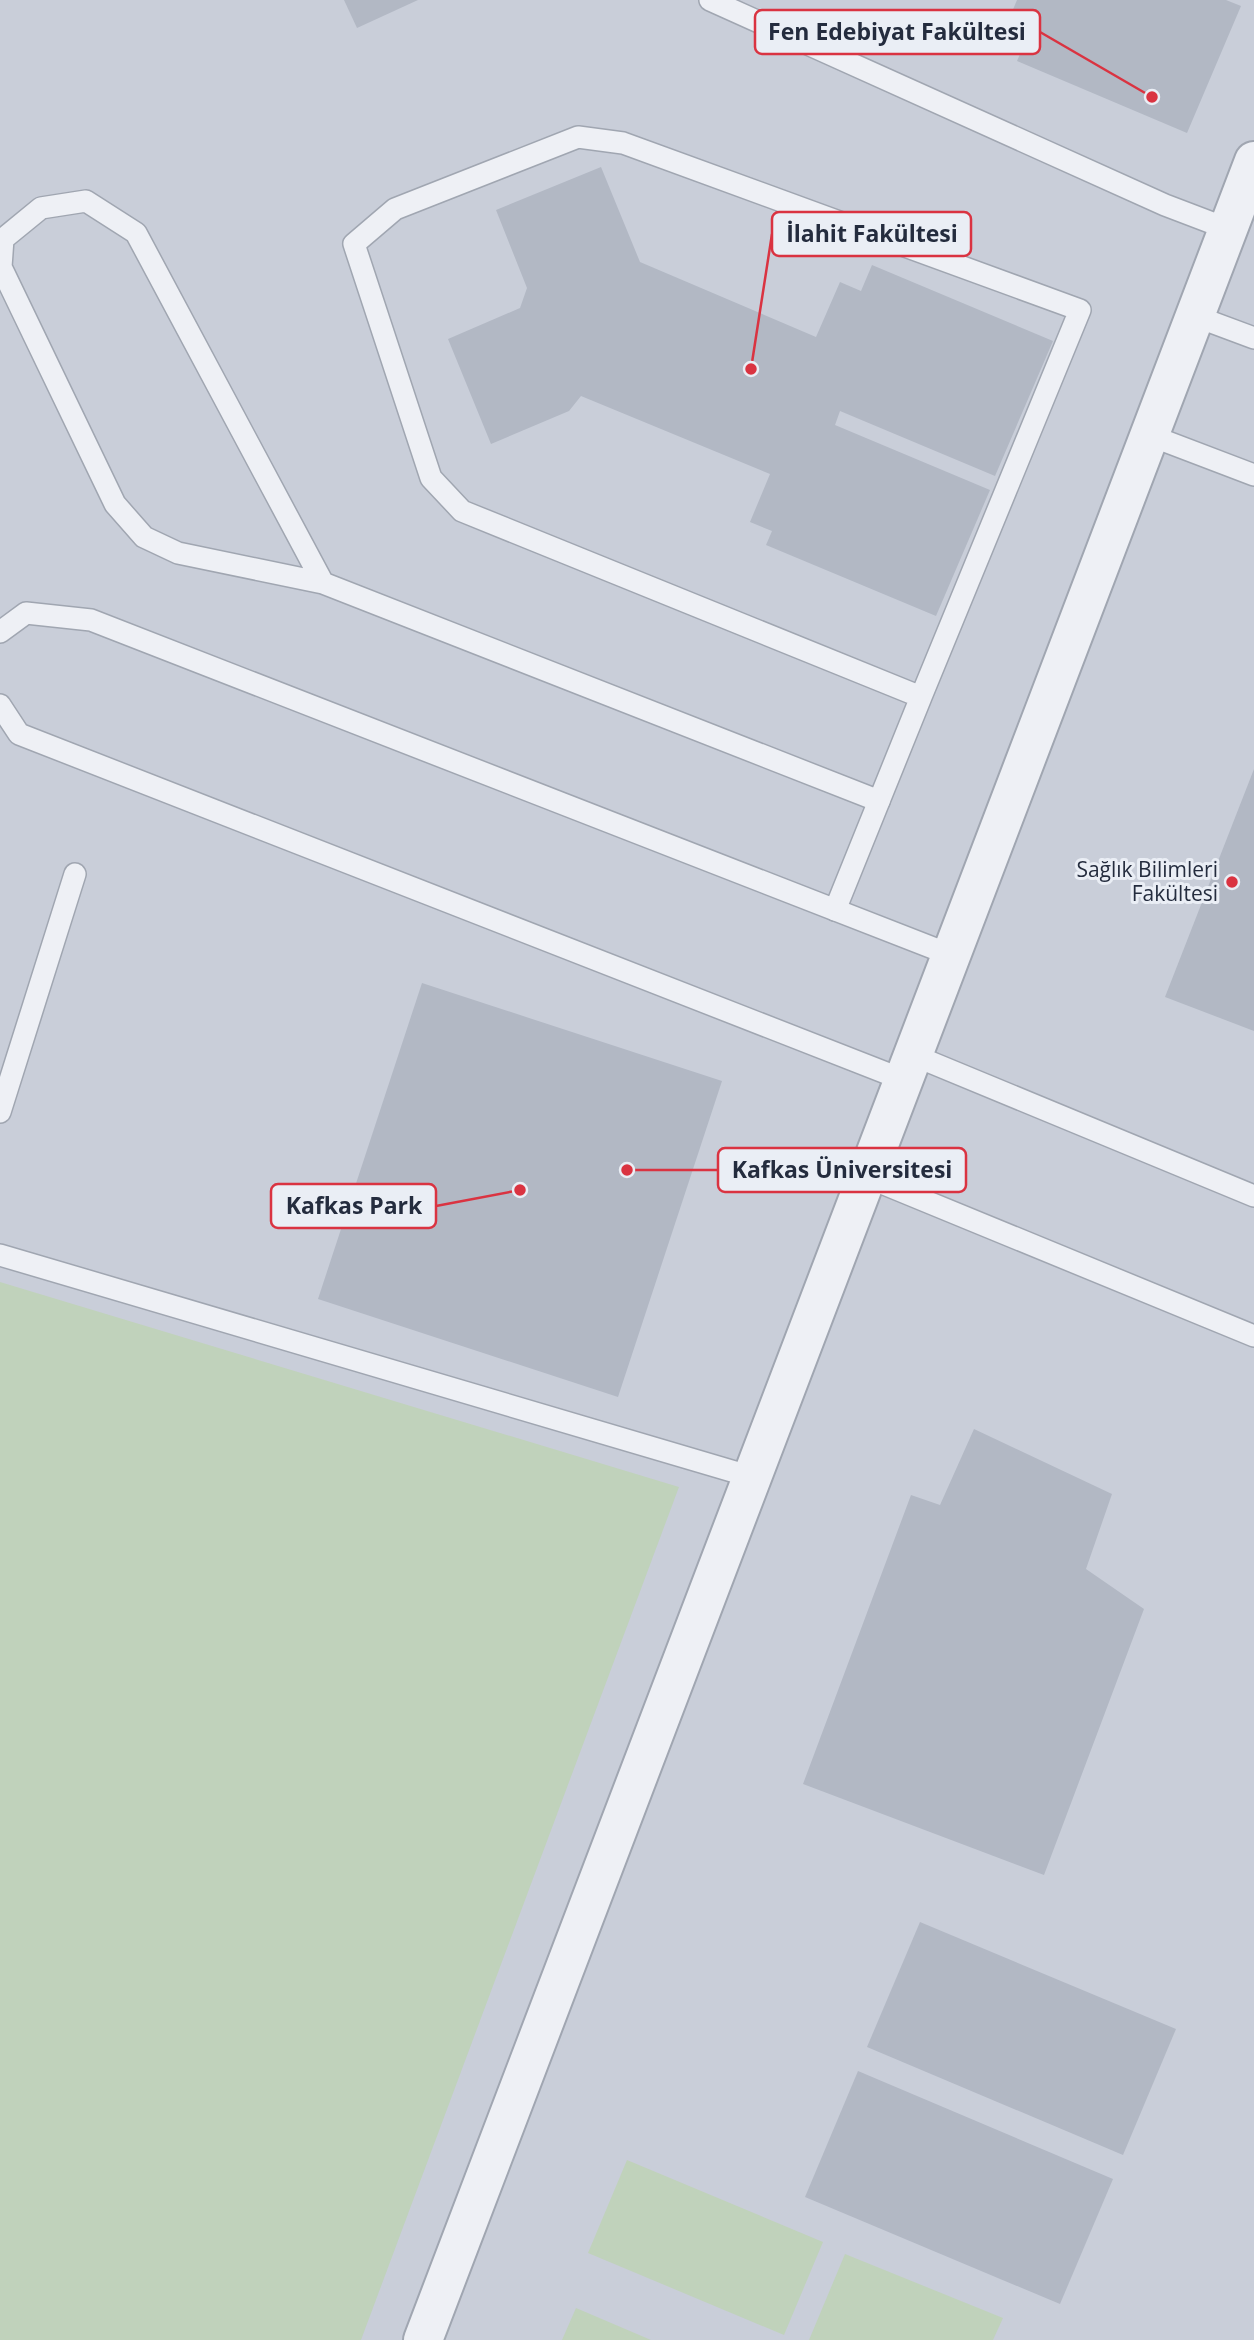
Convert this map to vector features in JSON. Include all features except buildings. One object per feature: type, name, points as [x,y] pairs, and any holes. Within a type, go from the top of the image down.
[{"type":"street","points":[[423,2340],[1254,161]]},
{"type":"lane","points":[[710,0],[1165,205],[1228,229]]},
{"type":"lane","points":[[835,910],[1080,310],[623,143],[578,137],[395,209],[354,244],[431,478],[462,511],[921,697]]},
{"type":"lane","points":[[323,583],[136,233],[86,201],[41,208],[3,239],[1,267],[115,504],[144,537],[178,553],[323,583],[879,801]]},
{"type":"lane","points":[[1195,316],[1254,338]]},
{"type":"lane","points":[[1149,435],[1254,475]]},
{"type":"lane","points":[[0,632],[26,613],[91,620],[951,955]]},
{"type":"lane","points":[[0,705],[19,734],[1254,1196]]},
{"type":"lane","points":[[0,1112],[75,874]]},
{"type":"lane","points":[[867,1177],[1254,1336]]},
{"type":"lane","points":[[0,1255],[752,1477]]},
{"type":"shaded area","points":[[0,0],[1254,0],[1254,2340],[0,2340]]},
{"type":"green space","points":[[0,1282],[679,1487],[361,2340],[0,2340]]},
{"type":"green space","points":[[627,2160],[823,2242],[784,2335],[588,2253]]},
{"type":"green space","points":[[845,2254],[1003,2318],[993,2340],[809,2340]]},
{"type":"green space","points":[[576,2308],[651,2340],[562,2340]]},
{"type":"place","name":"Fen Edebiyat Fakültesi","points":[[1152,97]]},
{"type":"place","name":"İlahit Fakültesi","points":[[751,369]]},
{"type":"place","name":"Sağlık Bilimleri Fakültesi","points":[[1232,882]]},
{"type":"place","name":"Kafkas Üniversitesi","points":[[627,1170]]},
{"type":"place","name":"Kafkas Park","points":[[520,1190]]}]
